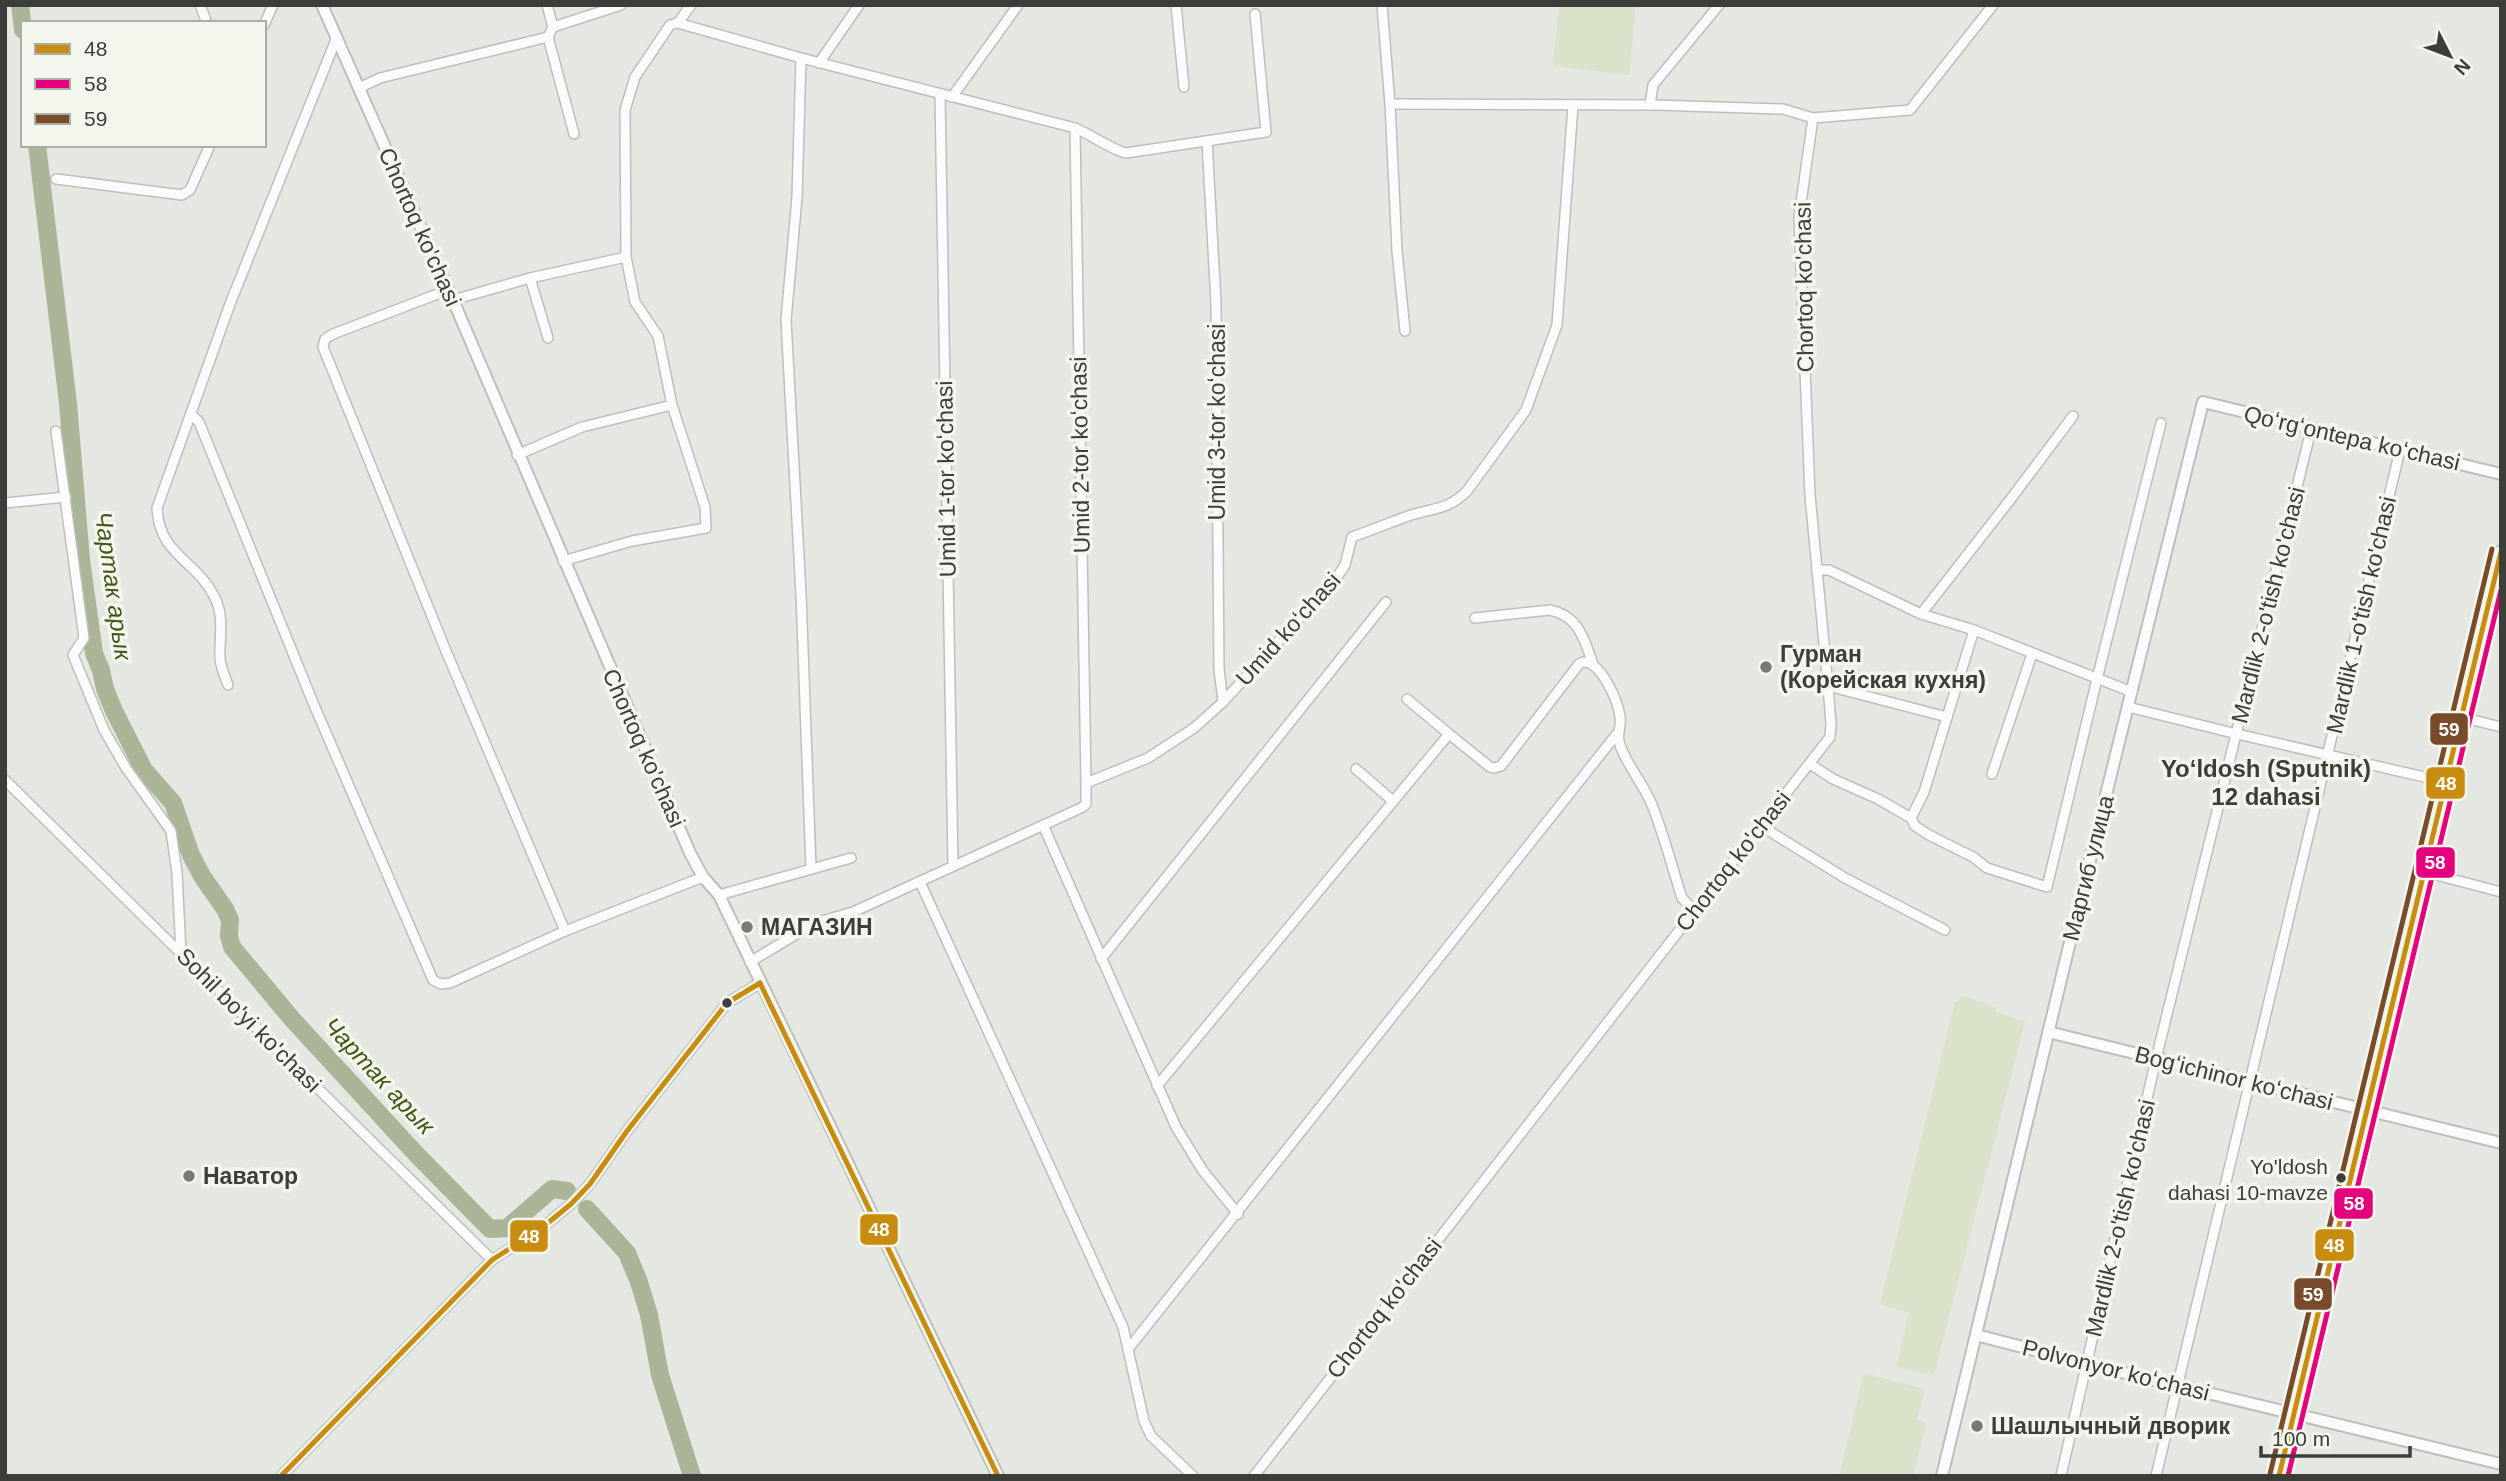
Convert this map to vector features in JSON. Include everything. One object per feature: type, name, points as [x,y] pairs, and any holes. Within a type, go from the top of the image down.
[{"type":"street","points":[[266,21],[273,5]]},
{"type":"street","name":"Chortoq ko'chasi","points":[[323,5],[658,781],[703,877],[719,895],[998,1476]]},
{"type":"street","points":[[547,5],[554,27]]},
{"type":"street","points":[[359,88],[400,73],[548,37],[554,27],[621,5]]},
{"type":"street","points":[[678,23],[691,5]]},
{"type":"street","points":[[819,63],[859,5]]},
{"type":"street","points":[[952,97],[1018,5]]},
{"type":"street","points":[[1176,5],[1184,88]]},
{"type":"street","points":[[1382,5],[1397,251],[1405,331]]},
{"type":"street","points":[[1650,105],[1654,85],[1719,5]]},
{"type":"street","points":[[1390,104],[1650,105],[1783,109],[1813,118],[1910,110],[1987,7]]},
{"type":"street","points":[[563,561],[632,541],[706,528],[705,507],[673,405],[658,336],[635,302],[626,257],[625,110],[635,77],[670,25],[678,23],[819,63],[1075,128],[1119,152],[1126,153],[1266,132],[1255,14]]},
{"type":"street","points":[[228,685],[220,661],[221,614],[214,594],[165,541],[158,523],[158,508],[230,304],[337,37]]},
{"type":"street","points":[[548,37],[574,134]]},
{"type":"street","points":[[801,58],[797,197],[786,320],[801,594],[811,868]]},
{"type":"street","name":"Umid 1-tor koʻchasi","points":[[940,93],[953,865]]},
{"type":"street","name":"Umid ko‘chasi","points":[[1086,783],[1148,758],[1194,728],[1223,702],[1338,577],[1345,565],[1352,537],[1413,514],[1456,502],[1526,410],[1558,325],[1573,105]]},
{"type":"street","name":"Chortoq ko'chasi","points":[[1254,1476],[1824,746],[1831,731],[1810,495],[1799,217],[1813,118]]},
{"type":"street","name":"Umid 2-tor koʻchasi","points":[[1075,128],[1086,783]]},
{"type":"street","name":"Umid 3-tor koʻchasi","points":[[1208,141],[1216,303],[1219,669],[1223,702]]},
{"type":"street","points":[[56,179],[182,195],[190,190],[209,147]]},
{"type":"street","points":[[565,932],[446,651],[323,347],[332,334],[450,295],[626,257]]},
{"type":"street","points":[[530,278],[548,338]]},
{"type":"street","name":"Qoʻrgʻontepa koʻchasi","points":[[2203,402],[2501,474]]},
{"type":"street","name":"Маргиб улица","points":[[1942,1476],[2203,402]]},
{"type":"street","points":[[517,454],[582,427],[673,405]]},
{"type":"street","points":[[191,414],[205,434],[314,705],[433,980],[441,984],[450,983],[565,932],[703,877]]},
{"type":"street","points":[[1921,614],[2073,416]]},
{"type":"street","points":[[1810,764],[1833,779],[1878,799],[1911,818],[1915,826],[1973,857],[1987,868],[2048,887],[2161,423]]},
{"type":"street","name":"Mardlik 2-o'tish ko'chasi","points":[[2061,1476],[2156,1059],[2311,430]]},
{"type":"street","points":[[56,431],[84,638],[73,655],[104,730],[126,768],[171,831],[177,873],[181,953]]},
{"type":"street","name":"Mardlik 1-o'tish ko'chasi","points":[[2156,1476],[2400,450]]},
{"type":"street","points":[[5,503],[66,497]]},
{"type":"street","points":[[2279,1476],[2501,551]]},
{"type":"street","points":[[1817,570],[1829,570],[1921,614],[1974,630],[2132,692]]},
{"type":"street","points":[[1101,959],[1386,602]]},
{"type":"street","points":[[1475,618],[1550,610],[1562,612],[1579,626],[1593,664]]},
{"type":"street","points":[[1911,818],[1924,792],[1974,630]]},
{"type":"street","points":[[1992,774],[2032,654]]},
{"type":"street","points":[[1129,1348],[1616,735],[1620,723],[1620,714],[1601,671],[1588,661],[1579,664],[1501,766],[1494,768],[1407,699]]},
{"type":"street","points":[[1828,686],[1947,718]]},
{"type":"street","points":[[2128,707],[2446,782]]},
{"type":"street","points":[[2461,717],[2501,727]]},
{"type":"street","points":[[1157,1086],[1449,734]]},
{"type":"street","points":[[1616,735],[1651,803],[1682,898],[1693,911]]},
{"type":"street","points":[[1356,769],[1393,801]]},
{"type":"street","name":"Sohil bo'yi ko'chasi","points":[[5,780],[492,1260]]},
{"type":"street","points":[[751,962],[816,923],[853,912],[1085,806],[1086,783]]},
{"type":"street","points":[[1043,825],[1177,1127],[1203,1171],[1238,1214]]},
{"type":"street","points":[[1761,826],[1845,878],[1945,930]]},
{"type":"street","points":[[719,895],[851,858]]},
{"type":"street","points":[[2425,872],[2501,892]]},
{"type":"street","points":[[920,882],[1123,1327],[1144,1421],[1151,1436],[1194,1476]]},
{"type":"street","points":[[281,1476],[492,1260],[543,1227],[571,1204],[590,1184],[626,1131],[727,1003],[761,983]]},
{"type":"street","name":"Bogʻichinor koʻchasi","points":[[2048,1032],[2501,1143]]},
{"type":"street","name":"Polvonyor koʻchasi","points":[[1976,1335],[2501,1464]]},
{"type":"green space","points":[[1559,5],[1636,5],[1629,75],[1553,66]]},
{"type":"green space","points":[[1960,995],[1997,1008],[1996,1012],[2025,1022],[1934,1375],[1896,1367],[1909,1313],[1880,1304],[1955,1002],[1958,1002]]},
{"type":"green space","points":[[1864,1373],[1925,1389],[1917,1420],[1926,1423],[1913,1476],[1839,1476]]},
{"type":"waterway","name":"Чартак арык","points":[[20,5],[22,21]]},
{"type":"waterway","name":"Чартак арык","points":[[37,147],[68,403],[81,560],[94,653],[114,711],[144,770],[173,803],[191,855],[225,909],[230,920],[229,936],[232,947],[292,1019],[418,1156],[490,1229],[507,1228],[552,1189],[567,1191]]},
{"type":"waterway","name":"Чартак арык","points":[[587,1209],[627,1253],[639,1282],[649,1315],[660,1375],[692,1476]]},
{"type":"transit line","name":"59","points":[[2270,1474],[2492,549]]},
{"type":"transit line","name":"48","points":[[2279,1476],[2501,552]]},
{"type":"transit line","name":"58","points":[[2288,1476],[2501,590]]},
{"type":"transit line","name":"48","points":[[760,983],[998,1476]]},
{"type":"transit line","name":"48","points":[[281,1476],[492,1260],[543,1227],[571,1204],[590,1184],[627,1131],[727,1003],[760,983]]},
{"type":"place","name":"Гурман (Корейская кухня)","points":[[1766,667]]},
{"type":"place","name":"МАГАЗИН","points":[[747,927]]},
{"type":"place","name":"Наватор","points":[[189,1176]]},
{"type":"place","name":"Yo'ldosh dahasi 10-mavze","points":[[2341,1178]]},
{"type":"place","name":"Шашлычный дворик","points":[[1977,1426]]},
{"type":"district","name":"Yo‘ldosh (Sputnik) 12 dahasi","points":[[2266,783]]}]
